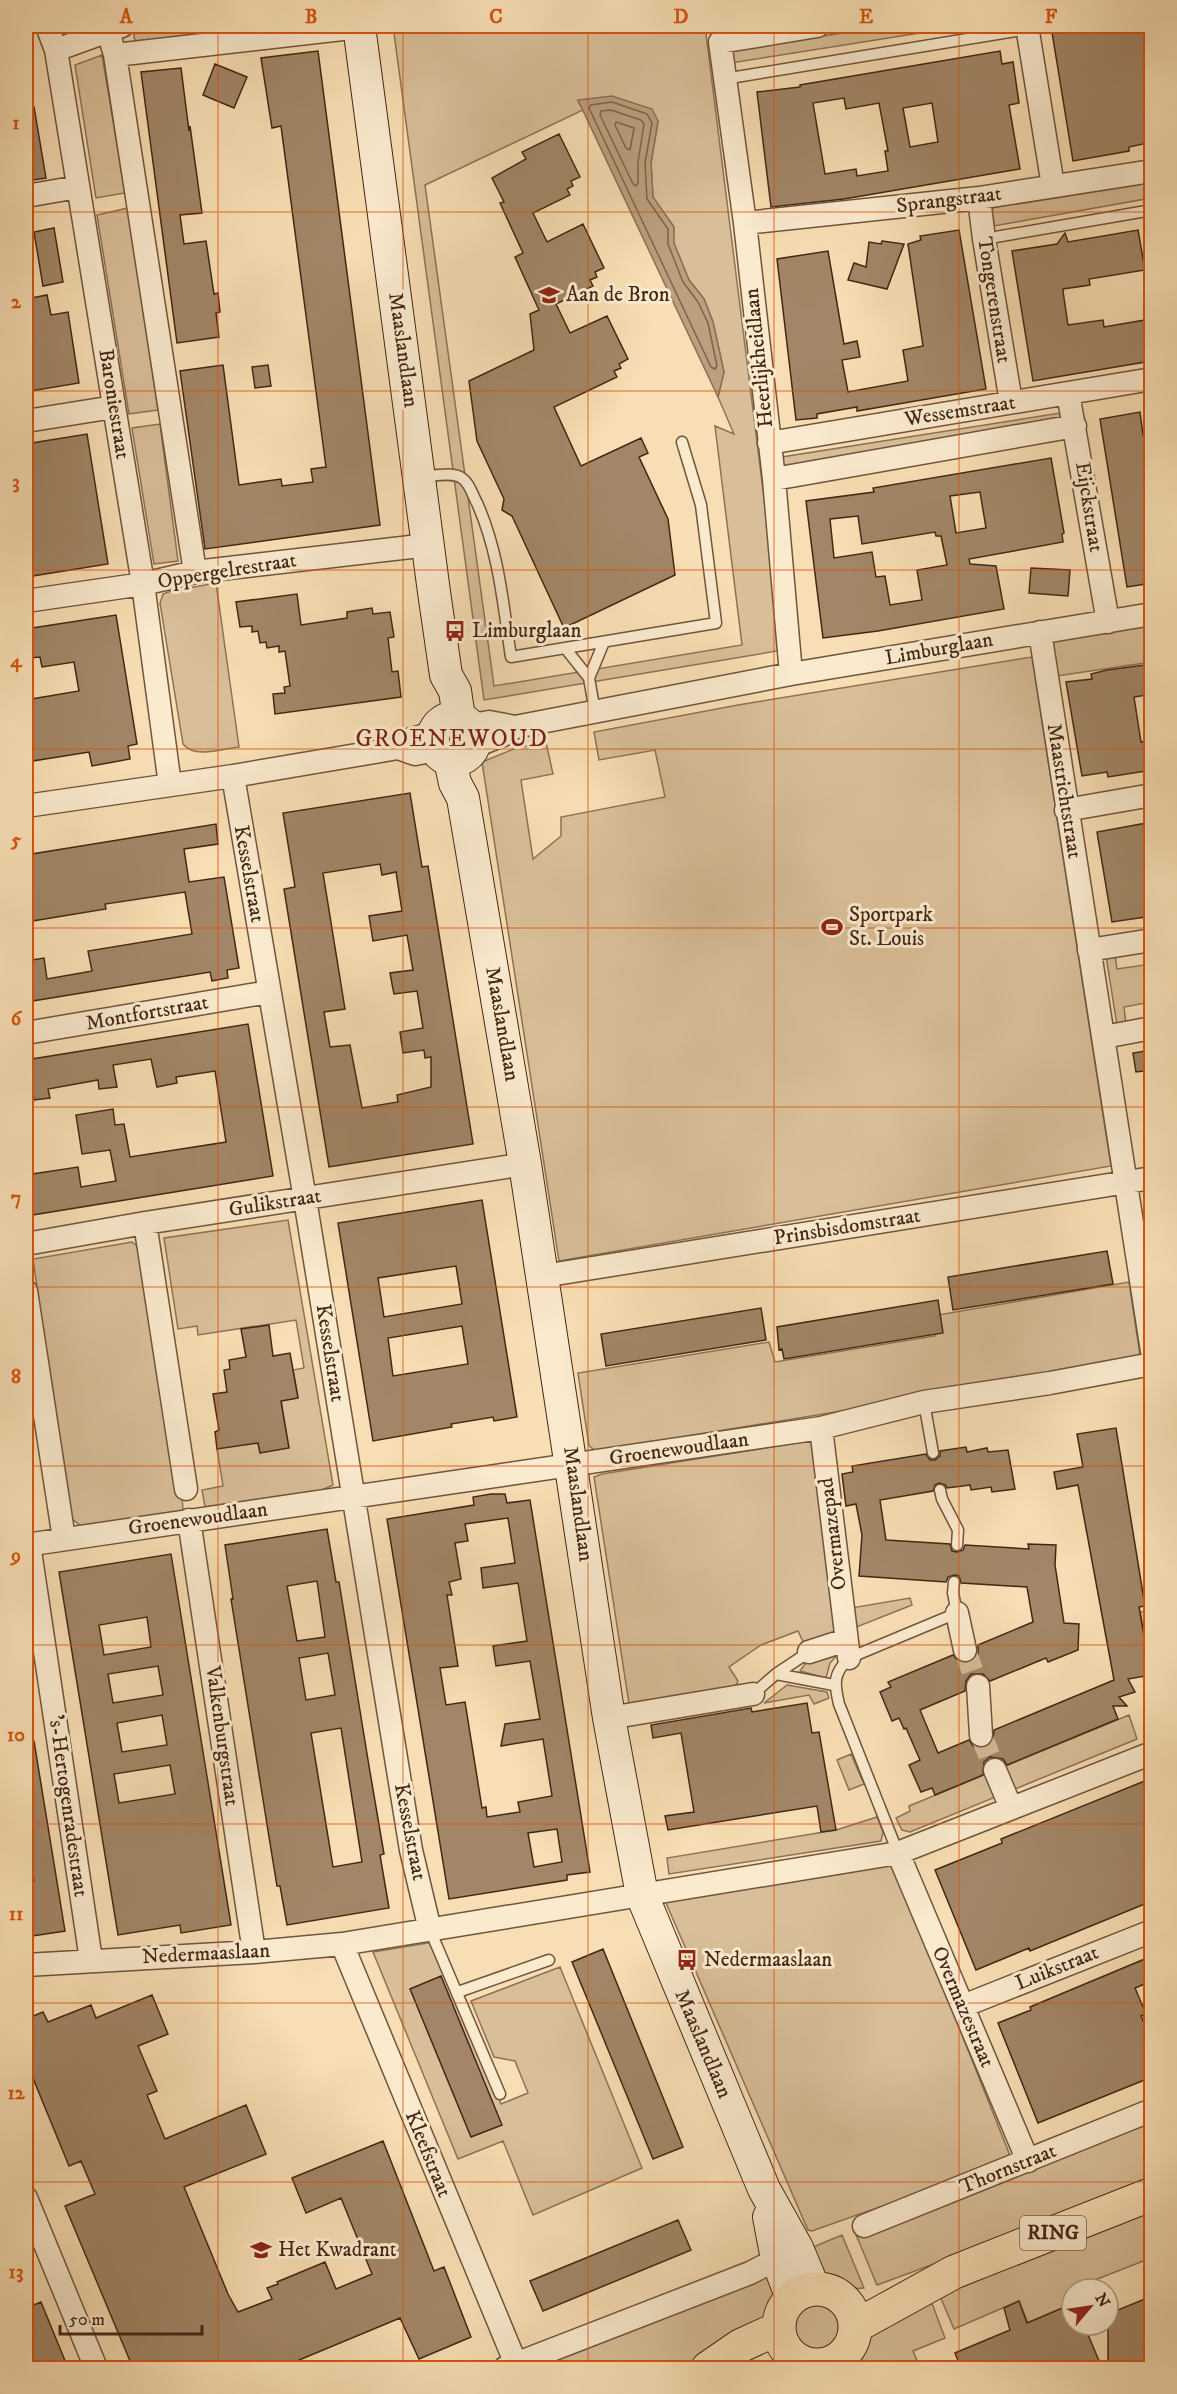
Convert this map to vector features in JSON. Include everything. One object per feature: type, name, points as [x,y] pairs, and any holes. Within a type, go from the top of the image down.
[{"type":"main road","name":"RING","points":[[850,2313],[902,2283],[954,2272],[1152,2194]]},
{"type":"main road","points":[[825,2289],[836,2293],[850,2313],[850,2347],[831,2365],[797,2359],[784,2340],[785,2306],[803,2293],[825,2289]]},
{"type":"main road","points":[[708,2368],[740,2346],[784,2340]]},
{"type":"main road","points":[[736,2368],[784,2340]]},
{"type":"street","name":"Baroniestraat","points":[[47,26],[56,50],[143,584],[170,785]]},
{"type":"street","points":[[115,55],[359,26]]},
{"type":"street","name":"Maaslandlaan","points":[[359,26],[446,675],[442,694],[454,739],[455,783],[463,798],[525,1164],[609,1718],[642,1895],[764,2189],[796,2248],[803,2293]]},
{"type":"street","name":"Heerlijkheidlaan","points":[[791,674],[774,479],[745,223],[720,42],[817,26]]},
{"type":"street","points":[[1028,27],[1053,186]]},
{"type":"street","points":[[56,50],[115,28],[115,55],[195,572]]},
{"type":"street","name":"Sprangstraat","points":[[745,223],[980,198],[1152,171]]},
{"type":"street","points":[[26,196],[78,187]]},
{"type":"street","name":"Tongerenstraat","points":[[980,198],[984,239],[1011,402]]},
{"type":"street","name":"Wessemstraat","points":[[769,443],[1152,379]]},
{"type":"street","name":"Eijckstraat","points":[[1068,393],[1108,622]]},
{"type":"street","points":[[26,421],[114,407]]},
{"type":"street","name":"Wessemstraat","points":[[774,479],[1075,426]]},
{"type":"street","name":"Oppergelrestraat","points":[[26,601],[143,584],[195,572],[428,544]]},
{"type":"street","name":"Limburglaan","points":[[26,806],[233,776],[398,748],[411,739],[454,739],[503,735],[515,727],[791,674],[1152,614]]},
{"type":"street","name":"Maastrichtstraat","points":[[1040,632],[1152,1351]]},
{"type":"street","name":"Kesselstraat","points":[[233,776],[305,1199],[411,1850],[430,1930]]},
{"type":"street","points":[[1066,810],[1152,795]]},
{"type":"street","points":[[1089,950],[1152,940]]},
{"type":"street","name":"Montfortstraat","points":[[26,1033],[269,992]]},
{"type":"street","points":[[1104,1037],[1152,1028]]},
{"type":"street","name":"Gulikstraat","points":[[26,1244],[145,1222],[525,1164]]},
{"type":"street","name":"Prinsbisdomstraat","points":[[543,1276],[1152,1178]]},
{"type":"street","points":[[145,1222],[186,1489]]},
{"type":"street","points":[[26,1291],[64,1539]]},
{"type":"street","name":"Groenewoudlaan","points":[[27,1545],[821,1428],[924,1402],[1050,1383],[1152,1364]]},
{"type":"street","name":"Overmazepad","points":[[821,1428],[848,1649]]},
{"type":"street","name":"Valkenburgstraat","points":[[189,1520],[254,1952]]},
{"type":"street","name":"'s-Hertogenradestraat","points":[[27,1545],[91,1960]]},
{"type":"street","points":[[957,1613],[965,1650]]},
{"type":"street","points":[[809,1652],[848,1649]]},
{"type":"street","points":[[978,1686],[981,1735]]},
{"type":"street","points":[[609,1718],[753,1694]]},
{"type":"street","name":"Nedermaaslaan","points":[[26,1965],[254,1952],[342,1944],[898,1853],[1152,1753]]},
{"type":"street","points":[[995,1770],[1011,1808]]},
{"type":"street","name":"Overmazestraat","points":[[898,1853],[1028,2162]]},
{"type":"street","name":"Luikstraat","points":[[963,2006],[1152,1931]]},
{"type":"street","name":"Kleefstraat","points":[[342,1944],[487,2275],[511,2366]]},
{"type":"street","name":"Thornstraat","points":[[864,2226],[1028,2162],[1152,2110]]},
{"type":"street","name":"Maaslandlaan","points":[[764,2189],[777,2259],[803,2293]]},
{"type":"street","points":[[26,2198],[96,2368]]},
{"type":"street","points":[[511,2366],[750,2272],[777,2259]]},
{"type":"lane","points":[[724,79],[1028,27]]},
{"type":"lane","points":[[984,239],[1152,210]]},
{"type":"lane","points":[[420,477],[447,475],[463,478],[470,488],[485,520],[496,555],[511,657],[716,623],[701,505],[682,442]]},
{"type":"lane","points":[[589,678],[604,642]]},
{"type":"lane","points":[[565,648],[589,678],[596,712]]},
{"type":"lane","points":[[924,1402],[933,1453]]},
{"type":"lane","points":[[940,1490],[942,1499],[958,1530],[957,1545]]},
{"type":"lane","points":[[898,1853],[839,1704],[834,1685],[848,1649],[957,1613],[953,1593],[954,1582]]},
{"type":"lane","points":[[753,1694],[776,1674],[809,1652]]},
{"type":"lane","points":[[776,1674],[834,1685]]},
{"type":"lane","points":[[430,1930],[500,2094]]},
{"type":"lane","points":[[458,1992],[549,1960]]},
{"type":"shaded area","points":[[143,26],[306,26],[138,44],[134,33]]},
{"type":"shaded area","points":[[393,26],[705,26],[783,650],[484,700]],"holes":[[[578,101],[658,122],[651,163],[653,198],[674,227],[673,242],[689,280],[704,299],[713,322],[724,372],[718,397],[734,434],[715,426],[742,645],[494,686],[425,185],[583,110]]]},
{"type":"shaded area","points":[[886,26],[964,26],[731,63],[730,51]]},
{"type":"shaded area","points":[[102,55],[125,193],[96,198],[75,65]]},
{"type":"shaded area","points":[[1151,178],[1151,198],[994,226],[991,208]]},
{"type":"shaded area","points":[[128,208],[158,410],[129,414],[97,215]]},
{"type":"shaded area","points":[[1060,413],[1062,429],[784,475],[782,457]]},
{"type":"shaded area","points":[[160,424],[178,561],[154,564],[132,428]]},
{"type":"shaded area","points":[[216,583],[239,747],[202,752],[188,749],[183,744],[160,603],[163,594],[171,591]]},
{"type":"shaded area","points":[[1151,619],[1151,662],[1057,676],[1052,640]]},
{"type":"shaded area","points":[[1032,657],[1111,1166],[559,1261],[482,762],[516,748],[546,742],[553,774],[521,780],[533,859],[561,836],[561,817],[665,797],[655,750],[599,760],[594,732],[738,705]]},
{"type":"shaded area","points":[[1115,955],[1117,969],[1151,964],[1151,1002],[1124,1007],[1126,1024],[1117,1025],[1106,956]]},
{"type":"shaded area","points":[[288,1220],[333,1485],[322,1490],[205,1507],[202,1490],[223,1486],[217,1449],[257,1438],[260,1453],[288,1448],[281,1401],[298,1398],[293,1370],[304,1368],[296,1320],[198,1335],[197,1326],[178,1329],[164,1238]]},
{"type":"shaded area","points":[[132,1242],[141,1249],[183,1511],[83,1528],[70,1517],[33,1259]]},
{"type":"shaded area","points":[[1129,1282],[1141,1362],[596,1451],[589,1446],[578,1373],[769,1342],[775,1362],[935,1336],[932,1316]]},
{"type":"shaded area","points":[[816,1440],[841,1651],[830,1663],[826,1678],[800,1671],[810,1657],[798,1631],[761,1645],[729,1667],[738,1681],[732,1693],[630,1710],[594,1477]]},
{"type":"shaded area","points":[[910,1598],[912,1605],[854,1628],[851,1608]]},
{"type":"shaded area","points":[[1152,1610],[1151,1676],[1140,1612]]},
{"type":"shaded area","points":[[787,1685],[827,1692],[829,1698],[814,1704],[809,1695],[764,1703]]},
{"type":"shaded area","points":[[1129,1715],[1137,1739],[910,1832],[902,1830],[896,1818],[910,1811],[909,1806]]},
{"type":"shaded area","points":[[851,1754],[864,1784],[849,1790],[837,1760]]},
{"type":"shaded area","points":[[877,1817],[883,1832],[881,1841],[669,1874],[667,1858],[836,1830]]},
{"type":"shaded area","points":[[894,1864],[1009,2153],[1010,2161],[812,2231],[808,2230],[666,1903],[670,1900]]},
{"type":"shaded area","points":[[434,1942],[501,2104],[528,2093],[515,2061],[494,2057],[471,2001],[560,1967],[642,2168],[533,2215],[503,2141],[458,2159],[373,1952]]},
{"type":"shaded area","points":[[1151,2117],[1151,2184],[877,2285],[854,2230]]},
{"type":"shaded area","points":[[1151,2209],[1151,2258],[1103,2277],[1060,2277],[1060,2309],[1028,2323],[1019,2301],[954,2329],[940,2296]]},
{"type":"shaded area","points":[[842,2235],[864,2288],[844,2287],[836,2284],[823,2273],[806,2250]]},
{"type":"shaded area","points":[[764,2273],[773,2274],[778,2291],[770,2316],[752,2334],[682,2368],[535,2368]]},
{"type":"shaded area","points":[[930,2298],[945,2338],[913,2351],[920,2368],[856,2368],[857,2355],[866,2336]]},
{"type":"shaded area","points":[[817,2305],[826,2306],[833,2311],[838,2318],[838,2336],[833,2343],[826,2348],[817,2349],[808,2348],[801,2343],[796,2336],[795,2327],[796,2318],[801,2311],[808,2306]]},
{"type":"water","points":[[612,96],[652,109],[658,121],[651,163],[653,197],[674,227],[674,243],[689,280],[704,299],[713,322],[724,372],[718,397],[578,100]]},
{"type":"building","points":[[1051,26],[1152,26],[1152,142],[1129,147],[1129,151],[1073,161]]},
{"type":"building","points":[[318,51],[380,525],[205,549],[180,371],[223,365],[239,485],[281,479],[282,486],[313,482],[311,469],[326,467],[281,126],[272,128],[261,58]]},
{"type":"building","points":[[1000,51],[1002,64],[1013,62],[1019,103],[1009,105],[1020,169],[844,199],[771,207],[757,92],[800,87],[800,85]],"holes":[[[844,98],[846,109],[879,103],[888,151],[885,151],[888,171],[857,176],[856,169],[825,174],[813,103]],[[932,103],[938,142],[910,147],[903,108]]]},
{"type":"building","points":[[215,64],[247,77],[234,108],[203,95]]},
{"type":"building","points":[[181,68],[202,213],[180,215],[184,244],[206,241],[214,294],[218,293],[220,312],[216,313],[219,337],[177,343],[141,72]]},
{"type":"building","points":[[34,107],[46,178],[26,181],[26,108]]},
{"type":"building","points":[[559,134],[580,177],[571,181],[573,186],[567,189],[570,195],[533,213],[547,242],[583,224],[604,268],[595,272],[597,277],[590,280],[593,286],[556,304],[570,333],[607,316],[628,359],[619,364],[621,368],[614,371],[617,377],[554,407],[581,466],[641,438],[648,453],[639,457],[668,519],[675,575],[564,628],[512,516],[502,510],[504,499],[477,441],[469,381],[534,350],[530,314],[539,310],[515,257],[523,253],[500,203],[504,202],[492,178],[526,159],[522,152]]},
{"type":"building","points":[[54,228],[63,282],[43,286],[34,232]]},
{"type":"building","points":[[959,230],[986,389],[857,411],[857,407],[817,414],[817,418],[796,420],[777,259],[828,251],[844,344],[857,341],[860,357],[842,360],[848,392],[908,381],[903,350],[923,346],[908,244],[921,240],[920,236]]},
{"type":"building","points":[[1138,230],[1145,270],[1089,279],[1090,285],[1063,289],[1063,291],[1068,325],[1103,320],[1104,327],[1151,319],[1151,361],[1033,381],[1012,251],[1057,244],[1065,233],[1068,242]]},
{"type":"building","points":[[882,241],[904,244],[887,289],[848,280],[854,263],[866,267],[869,242],[881,244]]},
{"type":"building","points":[[47,295],[51,315],[68,312],[79,383],[31,391],[26,356],[26,299]]},
{"type":"building","points":[[268,365],[271,386],[255,388],[252,367]]},
{"type":"building","points":[[1140,412],[1143,435],[1152,433],[1152,583],[1127,587],[1100,419]]},
{"type":"building","points":[[87,434],[108,564],[26,577],[26,444]]},
{"type":"building","points":[[1051,458],[1064,533],[1062,534],[1063,542],[969,559],[970,564],[996,566],[1004,609],[823,638],[806,501],[874,492],[873,488]],"holes":[[[980,492],[986,528],[956,533],[950,496]],[[858,516],[862,544],[935,532],[936,536],[941,536],[947,565],[917,570],[922,600],[890,605],[885,576],[876,577],[872,552],[834,558],[830,519]]]},
{"type":"building","points":[[1031,568],[1070,570],[1068,596],[1029,593]]},
{"type":"building","points":[[297,594],[301,625],[347,618],[347,612],[372,608],[373,614],[390,612],[394,637],[388,638],[392,672],[398,671],[401,697],[275,714],[273,694],[285,693],[284,687],[290,686],[285,651],[279,652],[279,646],[267,648],[266,642],[260,643],[258,631],[252,632],[252,626],[240,627],[236,602]]},
{"type":"building","points":[[116,615],[137,744],[128,746],[130,759],[92,766],[89,752],[26,762],[26,700],[79,691],[74,662],[42,667],[40,657],[30,658],[29,649],[26,649],[26,629]]},
{"type":"building","points":[[1152,664],[1152,694],[1134,697],[1141,742],[1152,740],[1152,770],[1108,777],[1107,772],[1082,776],[1066,682],[1092,679],[1091,674],[1107,670]]},
{"type":"building","points":[[410,793],[422,867],[428,866],[473,1144],[329,1167],[284,889],[295,887],[283,813]],"holes":[[[380,864],[382,875],[396,872],[402,911],[369,916],[373,941],[407,935],[413,970],[390,973],[394,994],[417,991],[423,1028],[400,1032],[403,1053],[424,1050],[425,1058],[431,1057],[431,1087],[397,1095],[398,1102],[362,1108],[350,1045],[330,1047],[324,1012],[345,1009],[323,873]]]},
{"type":"building","points":[[1152,822],[1152,916],[1112,922],[1097,832]]},
{"type":"building","points":[[216,824],[218,844],[184,849],[189,882],[224,877],[239,968],[227,970],[228,978],[212,981],[210,972],[26,1002],[26,961],[44,958],[47,979],[92,971],[88,951],[192,934],[185,892],[105,904],[106,909],[26,922],[26,855]]},
{"type":"building","points":[[248,1024],[273,1176],[26,1216],[26,1175],[78,1167],[81,1187],[116,1181],[110,1150],[82,1154],[76,1115],[113,1109],[115,1125],[124,1124],[130,1157],[226,1142],[215,1071],[176,1077],[177,1083],[157,1087],[151,1059],[113,1065],[117,1087],[99,1089],[98,1080],[48,1089],[50,1098],[34,1100],[31,1079],[26,1080],[26,1060]]},
{"type":"building","points":[[1152,1050],[1152,1070],[1136,1072],[1133,1053]]},
{"type":"building","points":[[482,1200],[517,1417],[494,1421],[493,1417],[451,1424],[452,1427],[373,1441],[338,1223]],"holes":[[[456,1266],[462,1304],[384,1317],[378,1278]],[[462,1326],[468,1364],[393,1376],[388,1338]]]},
{"type":"building","points":[[1107,1251],[1113,1284],[953,1310],[948,1277]]},
{"type":"building","points":[[938,1300],[943,1333],[784,1359],[782,1349],[779,1350],[777,1327]]},
{"type":"building","points":[[761,1308],[766,1340],[606,1366],[601,1334]]},
{"type":"building","points":[[269,1325],[273,1356],[290,1353],[298,1398],[281,1401],[289,1448],[260,1453],[258,1443],[217,1449],[215,1432],[219,1430],[213,1394],[227,1392],[224,1370],[230,1369],[229,1360],[246,1357],[241,1329]]},
{"type":"building","points":[[1116,1428],[1145,1606],[1139,1607],[1151,1675],[1128,1679],[1135,1692],[1119,1697],[1127,1706],[1113,1706],[1118,1719],[1007,1765],[1003,1759],[990,1757],[984,1762],[983,1775],[935,1795],[932,1788],[921,1792],[909,1765],[920,1760],[899,1718],[892,1721],[880,1692],[891,1687],[888,1682],[953,1655],[960,1663],[968,1663],[978,1655],[978,1645],[1033,1622],[1027,1587],[961,1583],[959,1576],[954,1575],[948,1577],[946,1582],[859,1576],[862,1535],[856,1504],[846,1506],[842,1474],[853,1472],[852,1466],[926,1454],[930,1460],[935,1460],[940,1456],[940,1451],[966,1447],[967,1452],[987,1448],[988,1452],[1008,1450],[1015,1489],[992,1492],[991,1487],[971,1490],[970,1485],[947,1488],[939,1483],[935,1485],[933,1491],[880,1500],[886,1540],[950,1544],[952,1551],[957,1552],[963,1550],[965,1545],[1029,1549],[1028,1544],[1056,1545],[1055,1565],[1064,1623],[1079,1624],[1078,1650],[1048,1662],[1046,1658],[990,1681],[983,1674],[971,1674],[966,1681],[965,1691],[920,1710],[938,1753],[969,1740],[974,1747],[982,1748],[993,1742],[994,1730],[1114,1680],[1078,1485],[1057,1489],[1054,1472],[1083,1467],[1077,1434]]},
{"type":"building","points":[[505,1494],[507,1503],[530,1500],[590,1872],[567,1875],[567,1880],[449,1899],[387,1519],[474,1505],[473,1497]],"holes":[[[508,1518],[515,1563],[481,1568],[483,1588],[518,1583],[527,1641],[493,1646],[496,1666],[530,1661],[540,1719],[505,1724],[501,1746],[543,1739],[552,1796],[518,1802],[520,1812],[487,1817],[486,1807],[482,1808],[465,1702],[446,1705],[440,1668],[458,1666],[447,1595],[452,1595],[449,1582],[461,1579],[455,1543],[468,1541],[465,1524]],[[557,1829],[562,1862],[534,1867],[528,1833]]]},
{"type":"building","points":[[327,1529],[336,1582],[339,1582],[384,1854],[380,1855],[389,1908],[287,1925],[280,1886],[277,1886],[269,1837],[231,1599],[233,1599],[225,1545]],"holes":[[[317,1581],[325,1637],[297,1641],[287,1586]],[[328,1653],[335,1695],[306,1700],[299,1658]],[[341,1728],[362,1862],[333,1867],[311,1733]]]},
{"type":"building","points":[[171,1554],[231,1925],[181,1933],[180,1925],[118,1935],[59,1572]],"holes":[[[147,1617],[151,1647],[104,1655],[99,1625]],[[158,1666],[163,1695],[113,1703],[108,1674]],[[162,1715],[167,1745],[122,1752],[117,1723]],[[170,1765],[175,1794],[119,1803],[114,1774]]]},
{"type":"building","points":[[807,1703],[812,1733],[819,1732],[836,1830],[821,1832],[817,1806],[668,1830],[665,1816],[694,1812],[681,1733],[653,1738],[651,1725],[751,1708],[752,1712]]},
{"type":"building","points":[[34,1741],[65,1931],[26,1937],[26,1915],[33,1914],[27,1882],[34,1881],[29,1851],[26,1852],[26,1742]]},
{"type":"building","points":[[1152,1778],[1152,1901],[1030,1951],[1029,1948],[976,1970],[935,1870],[1002,1843],[1001,1839]]},
{"type":"building","points":[[603,1949],[683,2147],[653,2159],[572,1962]]},
{"type":"building","points":[[1152,1956],[1152,1981],[1135,1988],[1146,2014],[1141,2016],[1152,2042],[1152,2077],[1038,2123],[998,2023],[1031,2010],[1030,2007]]},
{"type":"building","points":[[441,1976],[502,2125],[471,2137],[410,1989]]},
{"type":"building","points":[[152,1995],[168,2034],[138,2046],[157,2091],[147,2095],[165,2139],[246,2105],[266,2154],[184,2187],[228,2294],[238,2312],[272,2299],[267,2288],[278,2284],[277,2282],[325,2262],[336,2289],[372,2274],[341,2198],[306,2213],[292,2178],[383,2141],[434,2271],[444,2267],[471,2337],[419,2359],[400,2318],[280,2368],[133,2368],[65,2206],[95,2194],[81,2161],[69,2166],[26,2061],[26,2019],[43,2012],[48,2022],[91,2005],[96,2018]]},
{"type":"building","points":[[678,2220],[691,2250],[543,2311],[530,2281]]},
{"type":"building","points":[[1152,2296],[1152,2368],[1108,2368],[1108,2337],[1120,2337],[1120,2309]]},
{"type":"building","points":[[1019,2301],[1027,2323],[1060,2309],[1060,2337],[1089,2337],[1102,2368],[961,2368],[955,2353],[1010,2330],[1004,2308]]},
{"type":"building","points":[[41,2302],[68,2368],[26,2368],[26,2308]]},
{"type":"tunnel","points":[[965,1650],[978,1686]]},
{"type":"tunnel","points":[[981,1735],[995,1770]]},
{"type":"place","name":"Aan de Bron","points":[[549,295]]},
{"type":"place","name":"Limburglaan","points":[[455,631]]},
{"type":"place","name":"Sportpark St. Louis","points":[[832,927]]},
{"type":"place","name":"Nedermaaslaan","points":[[687,1960]]},
{"type":"place","name":"Het Kwadrant","points":[[261,2250]]},
{"type":"district","name":"GROENEWOUD","points":[[452,739]]}]
